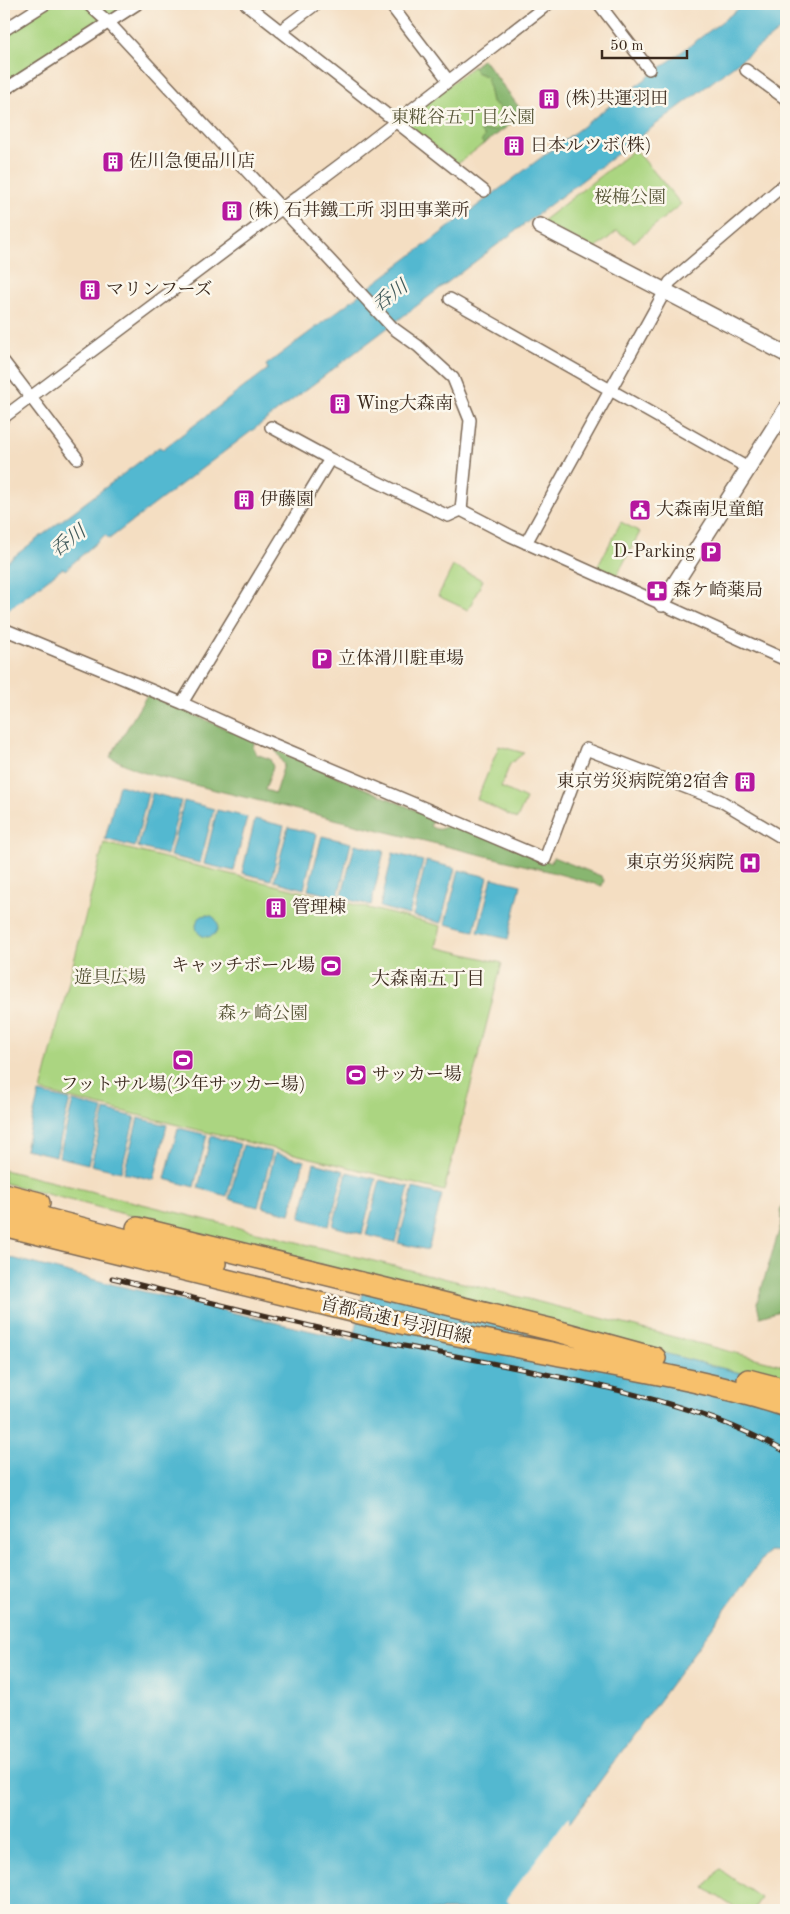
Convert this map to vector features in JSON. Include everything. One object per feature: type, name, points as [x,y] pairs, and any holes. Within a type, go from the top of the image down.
[{"type":"highway","name":"首都高速1号羽田線","points":[[8,1210],[257,1282],[448,1334],[668,1376],[726,1389],[786,1406]]},
{"type":"highway","points":[[8,1210],[557,1330],[655,1358]]},
{"type":"highway","name":"首都高速1号羽田線","points":[[257,1282],[655,1358],[786,1390]]},
{"type":"street","points":[[4,30],[46,4]]},
{"type":"street","points":[[88,4],[108,22],[393,328],[418,346],[453,378],[470,420],[460,510]]},
{"type":"street","points":[[4,90],[137,4]]},
{"type":"street","points":[[246,4],[484,191]]},
{"type":"street","points":[[280,31],[316,4]]},
{"type":"street","points":[[390,4],[448,80]]},
{"type":"street","points":[[4,417],[548,4]]},
{"type":"street","points":[[599,4],[650,69]]},
{"type":"street","points":[[746,70],[786,100]]},
{"type":"street","points":[[526,543],[670,282],[786,183]]},
{"type":"street","points":[[540,226],[786,354]]},
{"type":"street","points":[[450,299],[748,468]]},
{"type":"street","points":[[4,362],[77,458]]},
{"type":"street","points":[[662,604],[786,409]]},
{"type":"street","points":[[271,426],[330,459],[448,516],[460,510]]},
{"type":"street","points":[[182,703],[330,459]]},
{"type":"street","points":[[460,510],[526,543],[786,660]]},
{"type":"street","points":[[6,630],[182,703],[261,739],[545,859],[586,749],[721,801],[786,840]]},
{"type":"green space","points":[[52,4],[132,4],[4,86],[4,34]]},
{"type":"green space","name":"東糀谷五丁目公園","points":[[483,59],[524,114],[457,164],[410,127],[409,116]]},
{"type":"green space","points":[[483,59],[524,114],[484,144],[481,141],[485,137],[480,131],[496,130],[500,126],[499,123],[502,116],[499,107],[492,102],[487,77],[476,72],[473,67]]},
{"type":"green space","name":"桜梅公園","points":[[635,149],[681,204],[634,242],[617,231],[595,249],[541,222]]},
{"type":"green space","points":[[621,522],[640,532],[616,577],[597,568]]},
{"type":"green space","points":[[453,566],[483,580],[468,610],[438,596]]},
{"type":"green space","points":[[147,695],[255,741],[253,747],[256,754],[270,759],[273,767],[265,790],[275,793],[284,765],[275,750],[434,818],[430,826],[433,828],[441,829],[451,822],[551,863],[553,857],[601,876],[604,880],[602,886],[548,871],[141,772],[110,757]]},
{"type":"green space","points":[[499,746],[524,753],[510,764],[501,787],[526,799],[517,819],[477,799]]},
{"type":"green space","name":"森ヶ崎公園","points":[[104,843],[441,926],[436,947],[502,963],[444,1191],[41,1091]]},
{"type":"green space","points":[[4,1170],[516,1296],[786,1366],[786,1385],[4,1183]]},
{"type":"green space","points":[[786,1192],[786,1309],[760,1317],[757,1303],[782,1221],[780,1211]]},
{"type":"green space","points":[[719,1869],[761,1898],[753,1910],[738,1910],[705,1888]]},
{"type":"water","name":"呑川","points":[[745,4],[786,4],[786,26],[109,539],[105,535],[65,570],[63,568],[4,613],[4,564],[159,447],[163,449],[268,369],[266,365]]},
{"type":"water","points":[[119,785],[148,793],[135,847],[105,839]]},
{"type":"water","points":[[152,793],[181,801],[167,855],[138,847]]},
{"type":"water","points":[[184,801],[214,809],[200,863],[170,856]]},
{"type":"water","points":[[217,810],[247,817],[234,871],[204,864]]},
{"type":"water","points":[[255,819],[284,826],[271,880],[242,873]]},
{"type":"water","points":[[288,827],[317,834],[304,889],[274,881]]},
{"type":"water","points":[[322,836],[351,843],[338,897],[308,890]]},
{"type":"water","points":[[355,844],[384,851],[371,905],[341,898]]},
{"type":"water","points":[[393,853],[423,861],[409,915],[380,907]]},
{"type":"water","points":[[426,861],[455,868],[441,923],[413,916]]},
{"type":"water","points":[[459,870],[488,877],[474,931],[445,924]]},
{"type":"water","points":[[492,878],[521,885],[508,939],[478,932]]},
{"type":"water","points":[[207,915],[215,918],[218,926],[215,934],[207,937],[199,934],[196,926],[199,918]]},
{"type":"water","points":[[39,1093],[70,1100],[56,1156],[25,1149]]},
{"type":"water","points":[[73,1101],[103,1109],[88,1164],[59,1157]]},
{"type":"water","points":[[105,1110],[135,1117],[121,1172],[91,1165]]},
{"type":"water","points":[[138,1118],[167,1125],[154,1180],[124,1173]]},
{"type":"water","points":[[178,1128],[207,1135],[194,1187],[165,1179]]},
{"type":"water","points":[[211,1136],[240,1144],[227,1196],[198,1188]]},
{"type":"water","points":[[243,1145],[272,1152],[258,1207],[229,1199]]},
{"type":"water","points":[[275,1153],[304,1161],[290,1214],[262,1207]]},
{"type":"water","points":[[314,1163],[344,1171],[329,1226],[300,1218]]},
{"type":"water","points":[[347,1172],[376,1179],[362,1234],[333,1226]]},
{"type":"water","points":[[380,1180],[409,1187],[395,1242],[366,1235]]},
{"type":"water","points":[[413,1188],[442,1195],[428,1250],[398,1243]]},
{"type":"water","points":[[4,1256],[111,1284],[354,1341],[366,1275],[786,1385],[786,1552],[768,1551],[506,1910],[4,1910]]},
{"type":"pier","points":[[569,1816],[569,1828],[513,1906],[506,1900]]},
{"type":"railway","points":[[112,1278],[337,1332],[536,1372],[641,1396],[716,1419],[786,1452]]},
{"type":"place","name":"(株)共運羽田","points":[[549,99]]},
{"type":"place","name":"日本ルツボ(株)","points":[[514,146]]},
{"type":"place","name":"佐川急便品川店","points":[[113,162]]},
{"type":"place","name":"(株) 石井鐵工所 羽田事業所","points":[[232,211]]},
{"type":"place","name":"マリンフーズ","points":[[90,290]]},
{"type":"place","name":"Wing大森南","points":[[340,404]]},
{"type":"place","name":"伊藤園","points":[[244,500]]},
{"type":"place","name":"大森南児童館","points":[[640,510]]},
{"type":"place","name":"D-Parking","points":[[711,552]]},
{"type":"place","name":"森ケ崎薬局","points":[[657,591]]},
{"type":"place","name":"立体滑川駐車場","points":[[322,659]]},
{"type":"place","name":"東京労災病院第2宿舎","points":[[745,782]]},
{"type":"place","name":"東京労災病院","points":[[750,863]]},
{"type":"place","name":"管理棟","points":[[276,908]]},
{"type":"place","name":"キャッチボール場","points":[[331,966]]},
{"type":"place","name":"フットサル場(少年サッカー場)","points":[[183,1060]]},
{"type":"place","name":"サッカー場","points":[[356,1075]]},
{"type":"district","name":"大森南五丁目","points":[[428,980]]},
{"type":"park label","name":"遊具広場","points":[[110,978]]}]
